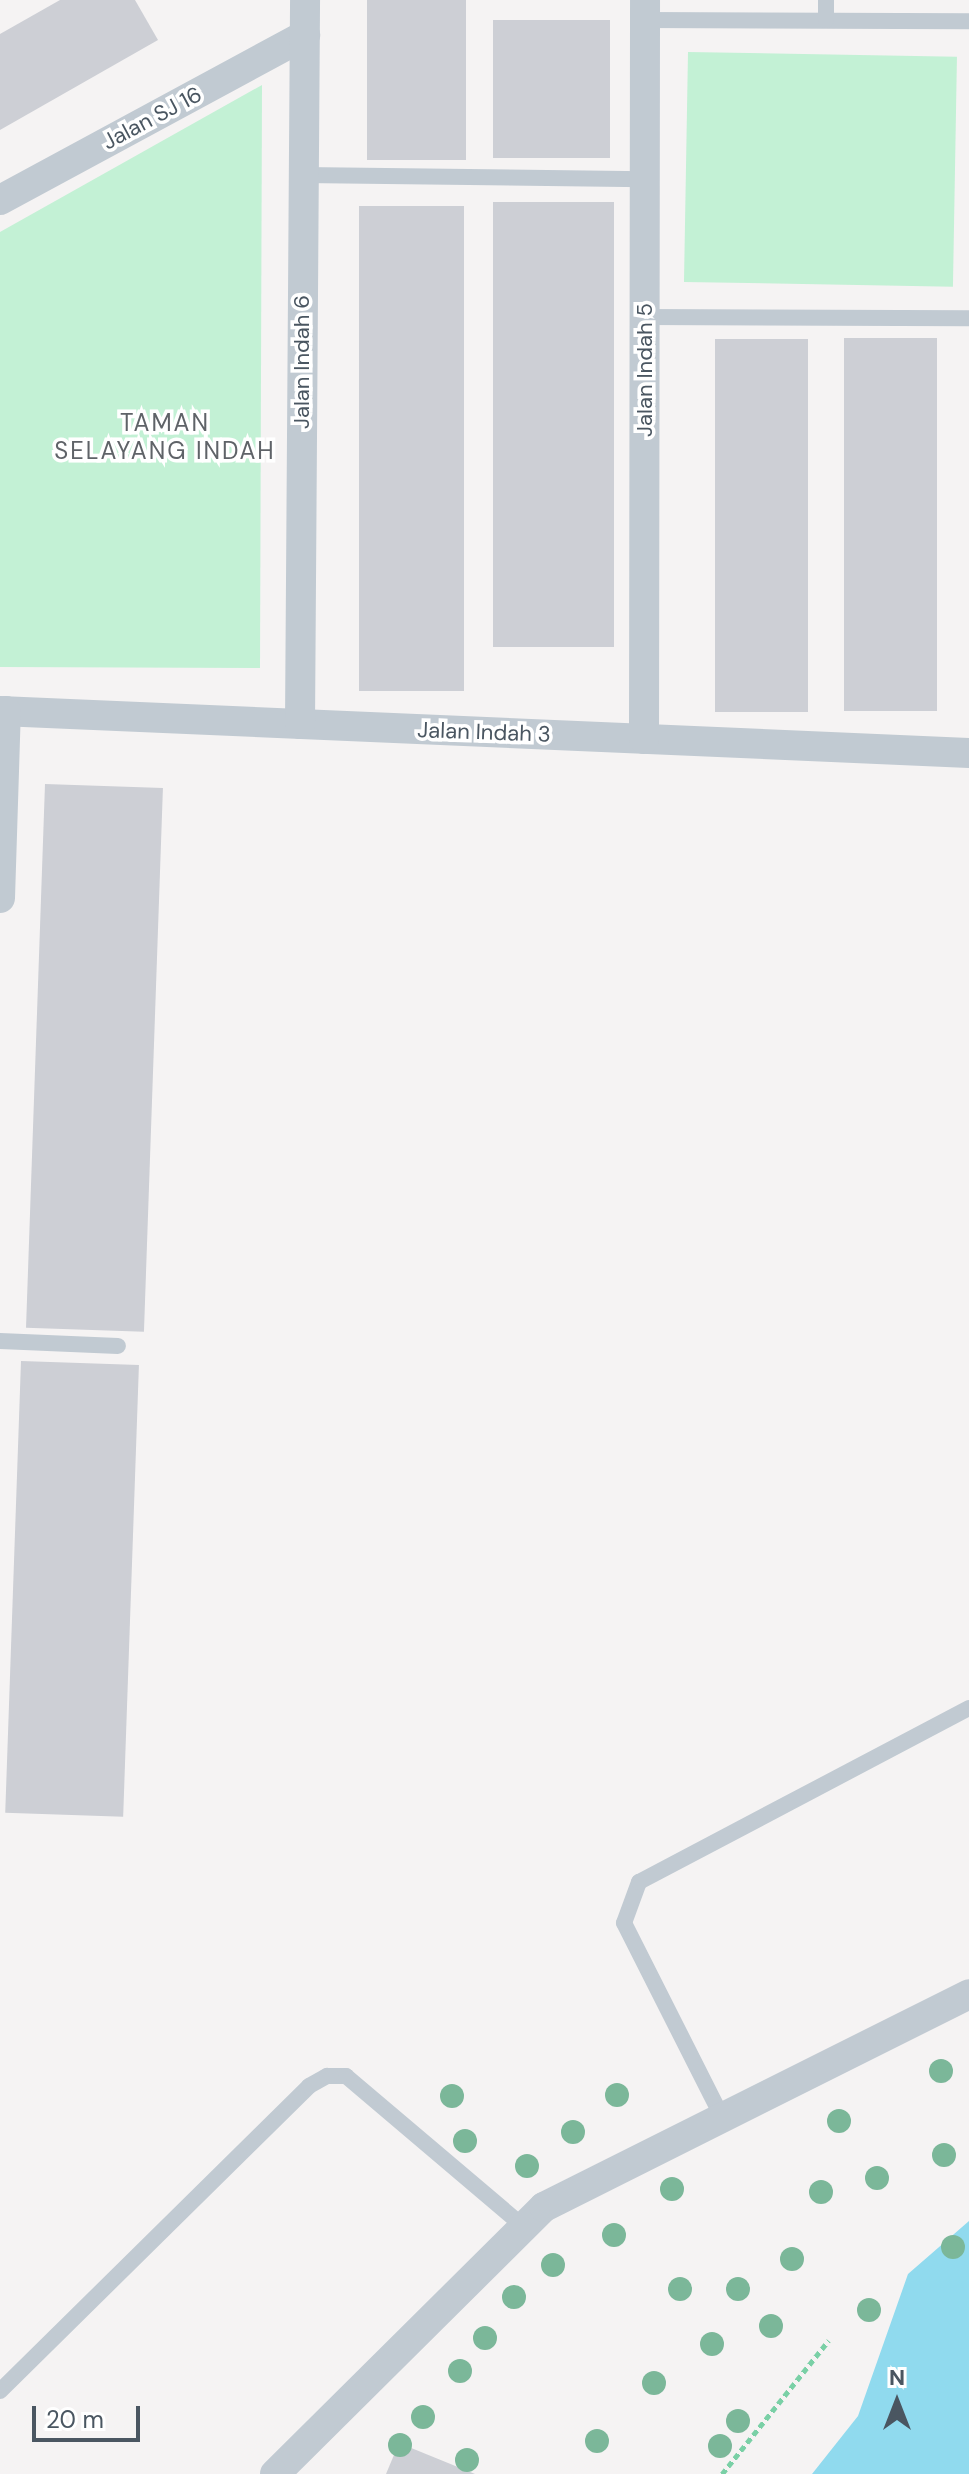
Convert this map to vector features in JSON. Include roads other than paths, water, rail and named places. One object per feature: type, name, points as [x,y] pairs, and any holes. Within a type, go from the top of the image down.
[{"type":"street","name":"Jalan Indah 6","points":[[300,724],[305,0]]},
{"type":"street","name":"Jalan Indah 5","points":[[644,739],[645,10]]},
{"type":"street","name":"Jalan SJ 16","points":[[0,200],[305,35]]},
{"type":"street","name":"Jalan Indah 3","points":[[3,711],[969,753]]},
{"type":"street","points":[[0,898],[3,711]]},
{"type":"street","points":[[275,2474],[544,2207],[720,2113],[969,1994]]},
{"type":"lane","points":[[826,0],[826,20]]},
{"type":"lane","points":[[645,10],[826,20],[969,21]]},
{"type":"lane","points":[[303,175],[645,179]]},
{"type":"lane","points":[[645,317],[969,318]]},
{"type":"lane","points":[[0,1341],[118,1346]]},
{"type":"lane","points":[[720,2113],[624,1923],[639,1882],[969,1708]]},
{"type":"lane","points":[[0,2391],[327,2076],[346,2076],[523,2226]]},
{"type":"water","points":[[969,2221],[969,2474],[812,2474],[858,2416],[908,2274]]},
{"type":"district","name":"TAMAN SELAYANG INDAH","points":[[165,437]]}]
